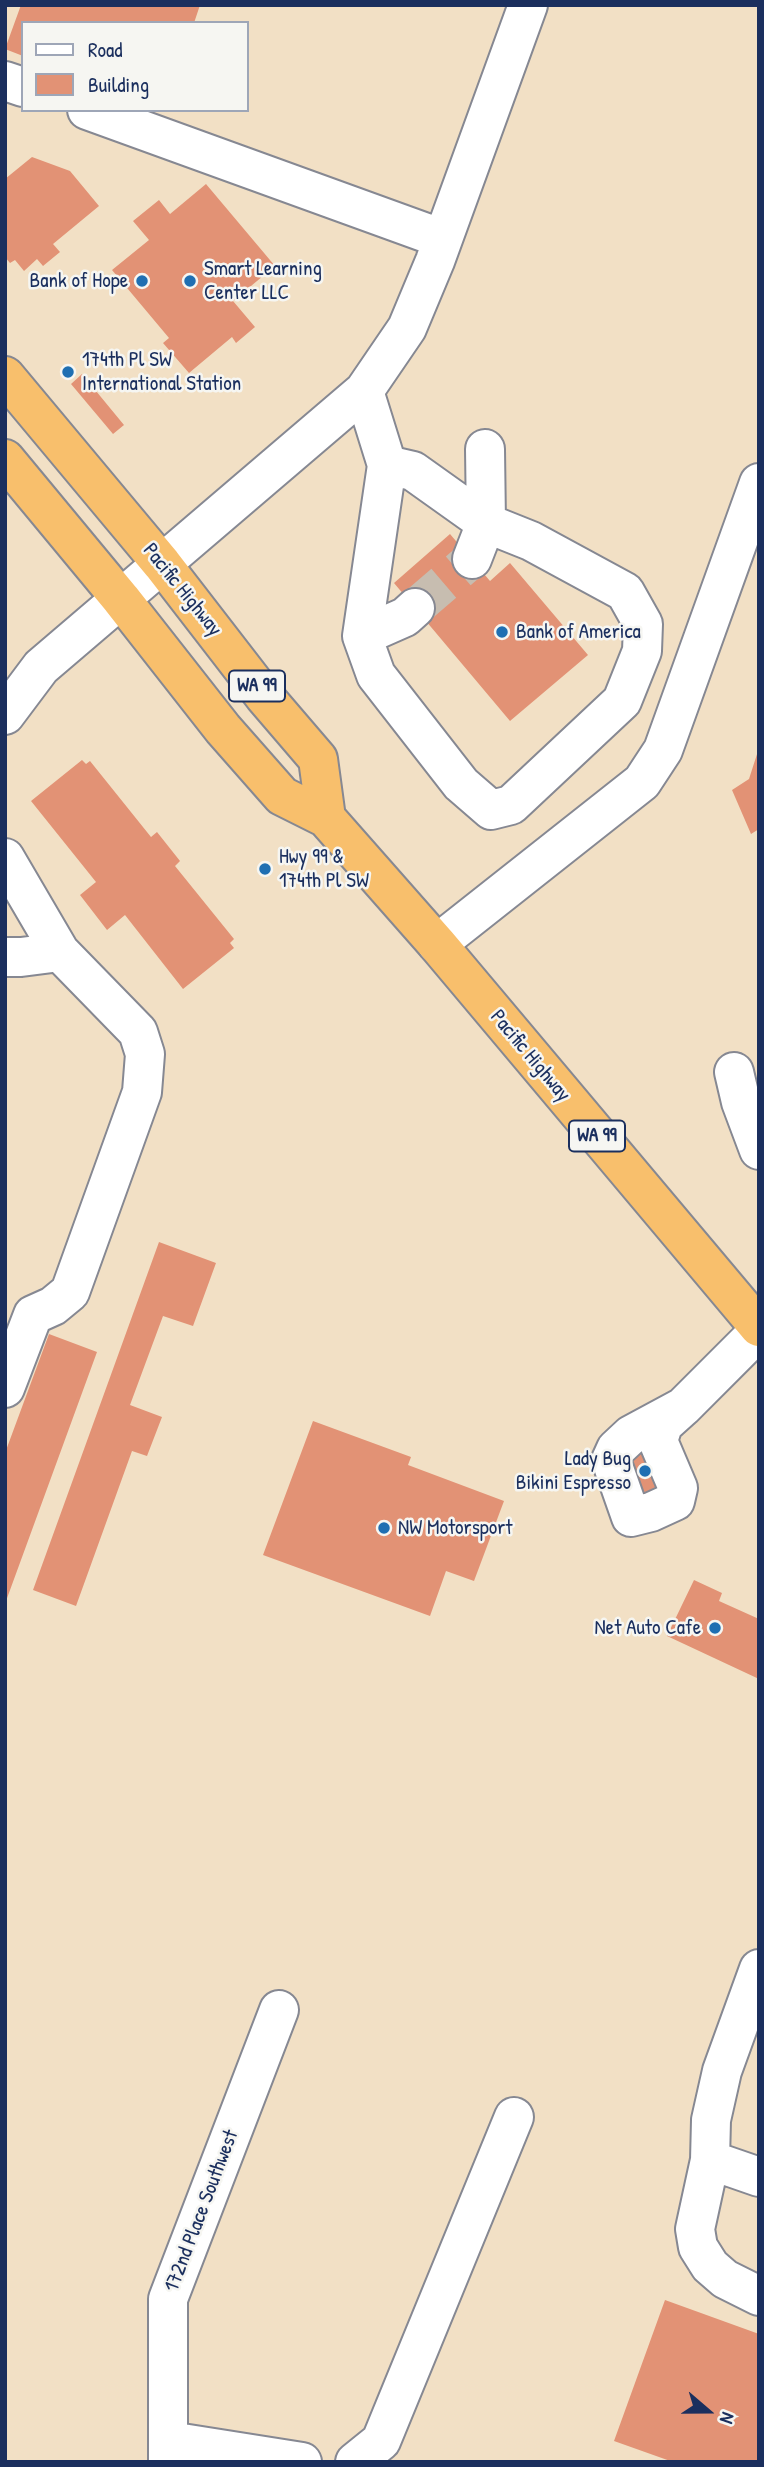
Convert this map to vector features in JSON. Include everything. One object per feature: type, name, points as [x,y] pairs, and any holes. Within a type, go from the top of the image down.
[{"type":"highway","name":"Pacific Highway","points":[[5,376],[162,564],[264,695],[318,758],[326,818]]},
{"type":"highway","name":"Pacific Highway","points":[[5,459],[121,599],[223,729],[282,796],[326,818],[437,944],[759,1329]]},
{"type":"street","points":[[5,715],[41,667],[364,391],[407,328],[443,239],[528,5]]},
{"type":"street","points":[[94,112],[443,239]]},
{"type":"street","points":[[364,391],[387,465],[362,636],[376,675],[461,784],[491,810],[511,804],[622,701],[642,651],[643,624],[625,592],[531,541],[486,523],[413,471],[387,465]]},
{"type":"street","points":[[472,559],[486,523],[485,449]]},
{"type":"street","points":[[437,944],[642,782],[663,750],[759,483]]},
{"type":"street","points":[[362,636],[405,617],[415,608]]},
{"type":"street","points":[[5,858],[60,952],[138,1032],[145,1054],[142,1092],[70,1292],[53,1306],[33,1315],[5,1388]]},
{"type":"street","points":[[5,957],[60,952]]},
{"type":"street","points":[[734,1072],[741,1102],[759,1150]]},
{"type":"street","points":[[684,1407],[759,1329]]},
{"type":"street","points":[[759,1969],[722,2071],[711,2120],[710,2160],[695,2229],[698,2247],[710,2266],[725,2278],[759,2295]]},
{"type":"street","name":"172nd Place Southwest","points":[[168,2451],[168,2299],[279,2010]]},
{"type":"street","points":[[355,2462],[381,2441],[514,2116]]},
{"type":"street","points":[[710,2160],[759,2176]]},
{"type":"street","points":[[168,2451],[302,2462]]},
{"type":"building","points":[[21,5],[200,5],[195,21],[21,21],[21,55],[5,49]]},
{"type":"building","points":[[32,157],[70,171],[99,206],[53,244],[60,252],[43,266],[37,259],[24,271],[15,260],[10,263],[5,257],[5,179]]},
{"type":"building","points":[[206,184],[275,266],[233,301],[255,327],[236,343],[232,337],[189,373],[163,343],[169,338],[112,270],[149,240],[133,221],[159,200],[170,214]]},
{"type":"building","points":[[82,374],[124,425],[113,434],[71,384]]},
{"type":"building","name":"Bank of America","points":[[450,534],[490,581],[510,563],[588,655],[510,721],[394,583]]},
{"type":"building","points":[[758,751],[759,829],[751,834],[732,790],[749,779]]},
{"type":"building","points":[[82,760],[86,764],[90,761],[151,837],[157,832],[180,861],[175,866],[234,939],[230,943],[234,948],[183,989],[125,915],[107,930],[80,895],[96,882],[31,801]]},
{"type":"building","points":[[159,1242],[216,1263],[193,1326],[163,1316],[130,1405],[162,1417],[147,1456],[132,1451],[76,1606],[33,1590]]},
{"type":"building","points":[[49,1334],[97,1352],[6,1601],[5,1453]]},
{"type":"building","name":"NW Motorsport","points":[[313,1421],[411,1457],[408,1465],[504,1501],[474,1581],[446,1571],[430,1616],[263,1555]]},
{"type":"building","name":"Lady Bug Bikini Espresso","points":[[651,1449],[664,1487],[641,1495],[627,1458]]},
{"type":"building","name":"Net Auto Cafe","points":[[694,1580],[722,1593],[719,1601],[759,1619],[759,1679],[667,1636]]},
{"type":"building","points":[[665,2300],[759,2334],[759,2462],[673,2462],[614,2441]]},
{"type":"tunnel","points":[[415,608],[472,559]]},
{"type":"place","name":"Bank of Hope","points":[[142,281]]},
{"type":"place","name":"Smart Learning Center LLC","points":[[190,281]]},
{"type":"place","name":"174th Pl SW International Station","points":[[68,372]]},
{"type":"place","name":"Bank of America","points":[[502,632]]},
{"type":"place","name":"Hwy 99 & 174th Pl SW","points":[[265,869]]},
{"type":"place","name":"Lady Bug Bikini Espresso","points":[[645,1471]]},
{"type":"place","name":"NW Motorsport","points":[[384,1528]]},
{"type":"place","name":"Net Auto Cafe","points":[[715,1628]]}]
